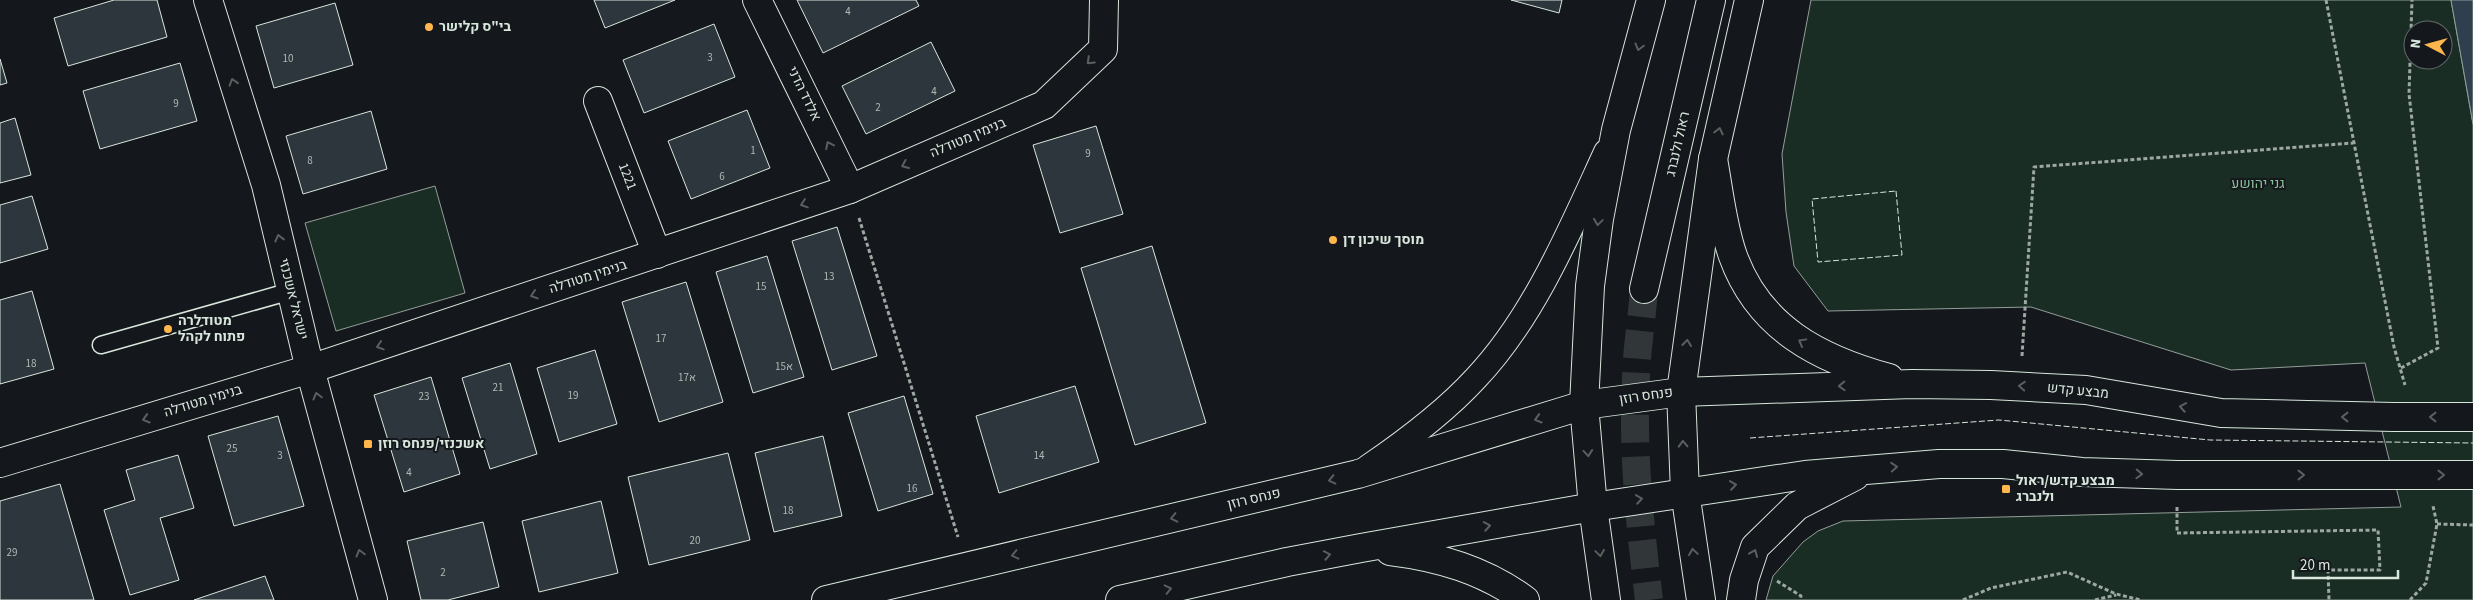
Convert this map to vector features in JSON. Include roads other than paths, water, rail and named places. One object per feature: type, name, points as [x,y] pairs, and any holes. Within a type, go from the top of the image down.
[{"type":"street","name":"ישראל אשכנזי","points":[[208,0],[266,185],[310,369],[373,600]]},
{"type":"street","name":"אלדד הדני","points":[[757,0],[850,189]]},
{"type":"street","name":"בנימין מטודלה","points":[[0,463],[310,369],[850,189],[1044,105],[1103,49],[1104,0]]},
{"type":"street","points":[[1606,600],[1593,507],[1584,405],[1590,286],[1599,219],[1616,130],[1651,0]]},
{"type":"street","name":"ראול ולנברג","points":[[1644,289],[1711,0]]},
{"type":"street","points":[[1701,600],[1684,492],[1681,392],[1713,159],[1749,0]]},
{"type":"street","name":"1221","points":[[598,101],[657,254]]},
{"type":"street","points":[[1358,474],[1400,445],[1443,409],[1476,378],[1507,340],[1571,228],[1616,130]]},
{"type":"street","points":[[1713,159],[1724,220],[1733,256],[1742,278],[1763,310],[1793,337],[1818,352],[1861,370],[1912,384]]},
{"type":"street","name":"מבצע קדש","points":[[1681,392],[1912,384],[2020,386],[2086,390],[2221,413],[2473,417]]},
{"type":"street","name":"פנחס רוזן","points":[[826,600],[1358,474],[1584,405],[1681,392]]},
{"type":"street","points":[[1120,600],[1288,562],[1593,507],[1805,475],[1868,469],[1938,464],[2003,464],[2082,472],[2178,475],[2473,475]]},
{"type":"street","points":[[1741,600],[1744,580],[1756,547],[1797,506],[1868,469]]},
{"type":"street","points":[[1361,548],[1419,555],[1459,565],[1494,580],[1525,600]]},
{"type":"lane","points":[[101,345],[291,291]]},
{"type":"water","points":[[2451,0],[2473,0],[2473,124]]},
{"type":"tunnel","points":[[1644,289],[1637,365],[1635,432],[1640,516],[1649,600]]},
{"type":"place","name":"בי\"ס קלישר","points":[[429,27]]},
{"type":"place","name":"מוסך שיכון דן","points":[[1333,240]]},
{"type":"place","name":"מטודלרה פתוח לקהל","points":[[168,329]]},
{"type":"place","name":"אשכנזי/פנחס רוזן","points":[[368,444]]},
{"type":"place","name":"מבצע קדש/ראול ולנברג","points":[[2006,489]]},
{"type":"park label","name":"גני יהושע","points":[[2258,184]]}]
